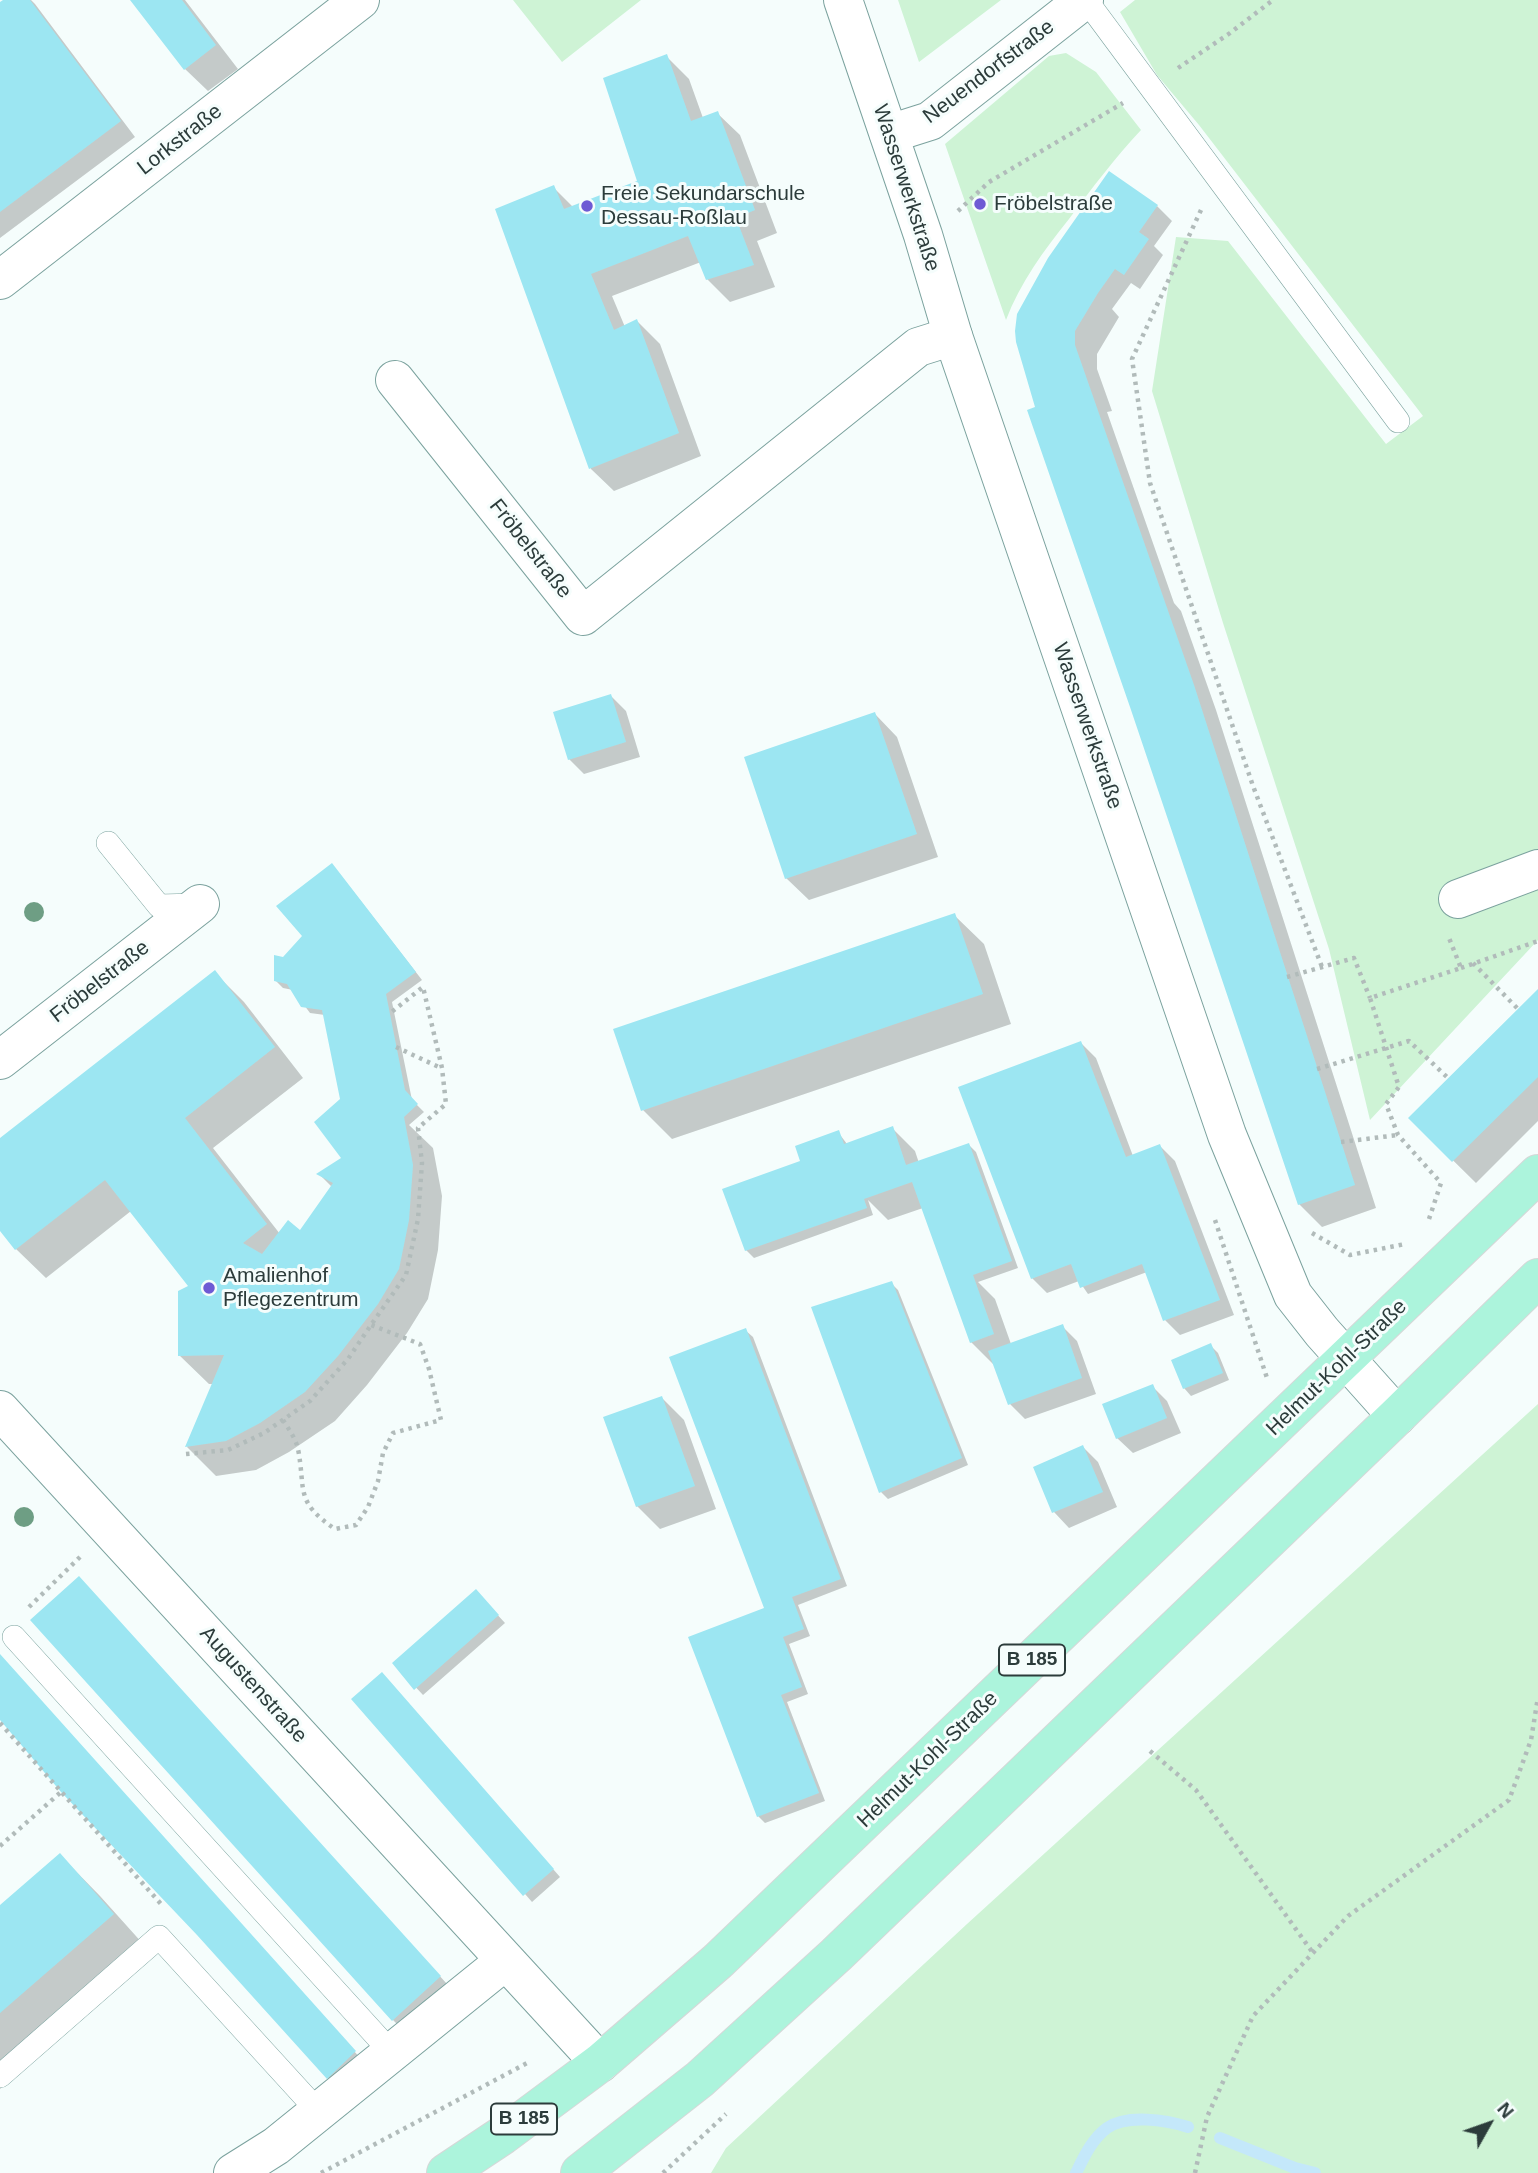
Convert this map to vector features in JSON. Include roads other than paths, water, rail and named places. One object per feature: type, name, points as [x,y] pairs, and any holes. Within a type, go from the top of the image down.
[{"type":"main road","name":"Helmut-Kohl-Straße","points":[[446,2173],[503,2135],[587,2050],[718,1961],[1538,1174]]},
{"type":"main road","points":[[580,2173],[700,2079],[827,1964],[1538,1278]]},
{"type":"street","name":"Lorkstraße","points":[[0,280],[360,0]]},
{"type":"street","name":"Wasserwerkstraße","points":[[843,0],[923,235],[953,336],[1227,1135],[1293,1295],[1397,1416]]},
{"type":"street","name":"Neuendorfstraße","points":[[889,134],[930,121],[1085,0]]},
{"type":"street","name":"Fröbelstraße","points":[[395,380],[583,616],[918,347],[953,336]]},
{"type":"street","points":[[1458,899],[1538,869]]},
{"type":"street","name":"Fröbelstraße","points":[[0,1060],[200,904]]},
{"type":"street","name":"Augustenstraße","points":[[0,1410],[587,2050]]},
{"type":"street","points":[[233,2173],[276,2146],[317,2110],[505,1961]]},
{"type":"lane","points":[[1085,0],[1398,421]]},
{"type":"lane","points":[[108,843],[159,906],[200,904]]},
{"type":"lane","points":[[14,1637],[391,2052]]},
{"type":"lane","points":[[0,2076],[159,1937],[317,2110]]},
{"type":"waterway","points":[[1076,2173],[1097,2137],[1115,2124],[1147,2120],[1188,2127]]},
{"type":"waterway","points":[[1220,2138],[1295,2168],[1315,2173]]},
{"type":"place","name":"Fröbelstraße","points":[[980,204]]},
{"type":"place","name":"Freie Sekundarschule Dessau-Roßlau","points":[[587,206]]},
{"type":"place","name":"Amalienhof Pflegezentrum","points":[[209,1288]]}]
